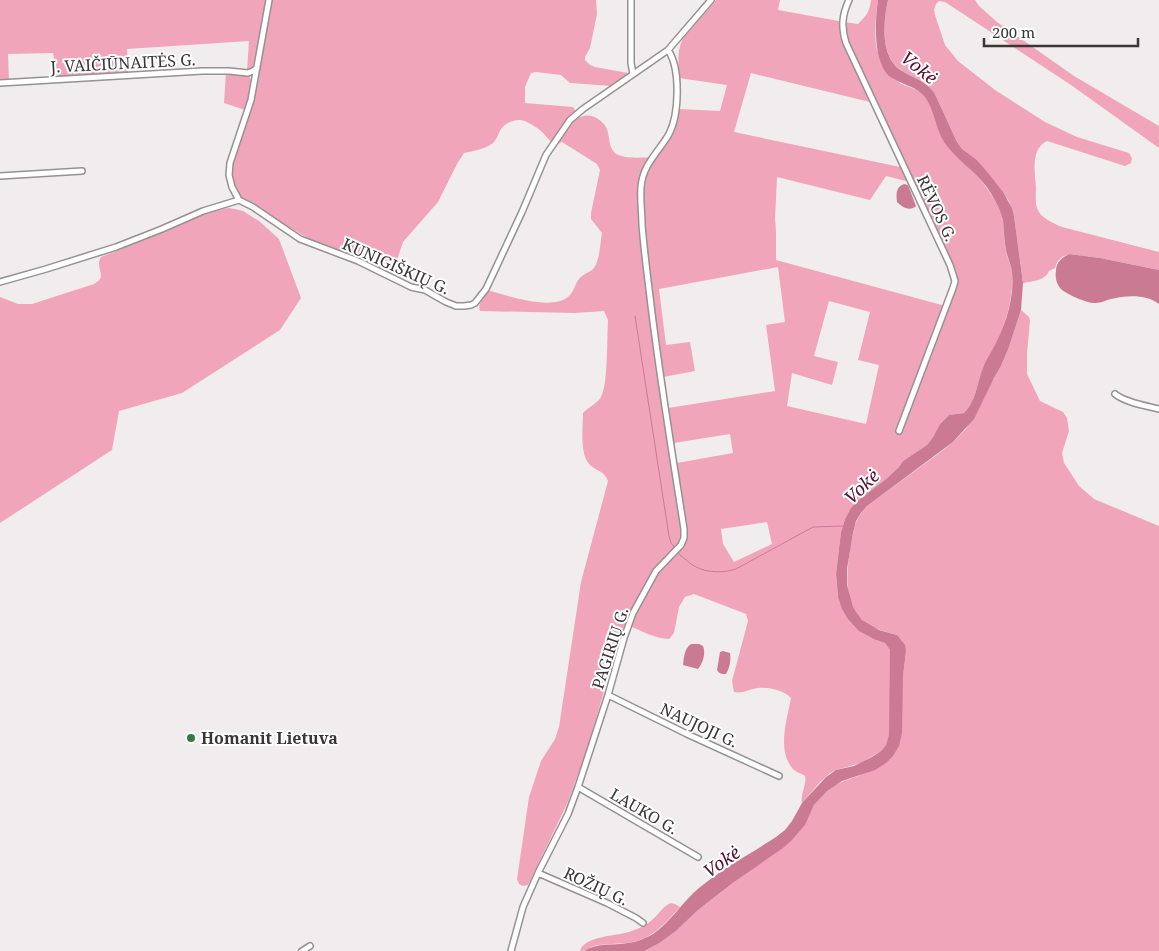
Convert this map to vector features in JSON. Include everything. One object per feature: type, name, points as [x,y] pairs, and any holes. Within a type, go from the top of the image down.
[{"type":"street","points":[[0,282],[116,248],[203,211],[239,200],[230,181],[230,163],[251,100],[269,0]]},
{"type":"street","points":[[631,0],[631,63],[633,74]]},
{"type":"street","name":"KUNIGIŠKIŲ G.","points":[[239,200],[253,207],[300,239],[358,261],[411,287],[425,290],[456,306],[471,305],[475,303],[486,289],[546,155],[570,120],[582,109],[668,50],[711,0]]},
{"type":"street","name":"RĖVOS G.","points":[[849,0],[842,25],[846,43],[950,265],[955,281],[954,288],[899,431]]},
{"type":"street","name":"PAGIRIŲ G.","points":[[511,951],[523,907],[568,814],[578,787],[633,613],[656,570],[681,545],[684,538],[645,263],[641,201],[641,187],[646,168],[664,143],[674,119],[676,74],[668,50]]},
{"type":"street","points":[[248,73],[253,72],[257,68]]},
{"type":"street","name":"J. VAIČIŪNAITĖS G.","points":[[0,83],[202,70],[229,70],[248,73]]},
{"type":"street","points":[[248,73],[254,78],[255,82]]},
{"type":"street","points":[[0,176],[82,171]]},
{"type":"street","points":[[1115,394],[1129,401],[1159,409]]},
{"type":"street","name":"NAUJOJI G.","points":[[608,695],[779,776]]},
{"type":"street","name":"LAUKO G.","points":[[578,787],[698,857]]},
{"type":"street","name":"ROŽIŲ G.","points":[[538,873],[607,903],[642,923]]},
{"type":"street","points":[[302,951],[310,946]]},
{"type":"shaded area","points":[[0,0],[268,0],[256,65],[251,70],[247,71],[249,41],[127,49],[128,73],[58,77],[53,53],[8,54],[9,81],[0,81]]},
{"type":"shaded area","points":[[272,0],[596,0],[597,14],[590,48],[585,60],[595,67],[628,73],[627,76],[612,86],[570,83],[561,75],[531,73],[525,87],[525,103],[573,107],[576,119],[590,116],[603,123],[608,132],[610,145],[615,153],[624,157],[657,157],[674,133],[679,109],[720,111],[727,85],[679,78],[678,57],[684,37],[716,0],[780,0],[778,10],[858,24],[867,14],[871,0],[878,0],[875,34],[878,52],[899,82],[923,94],[932,109],[939,132],[945,143],[954,155],[982,181],[996,203],[1003,220],[1005,247],[1012,272],[1011,296],[1006,319],[983,368],[975,395],[969,407],[964,413],[949,415],[940,424],[927,445],[903,461],[886,479],[860,499],[845,519],[841,532],[836,574],[838,597],[876,640],[885,643],[890,650],[890,735],[881,751],[861,763],[830,773],[802,803],[805,776],[792,768],[787,760],[784,743],[791,698],[780,691],[766,688],[734,692],[732,681],[748,621],[746,614],[694,594],[685,597],[679,607],[674,633],[669,639],[652,636],[625,624],[586,753],[567,804],[528,885],[523,886],[519,884],[517,879],[529,797],[541,761],[555,739],[559,727],[581,582],[608,481],[603,473],[591,466],[587,461],[583,449],[582,433],[583,413],[601,397],[603,391],[606,372],[608,320],[604,311],[575,313],[480,311],[479,306],[487,292],[491,291],[543,303],[563,300],[573,292],[579,279],[595,267],[598,258],[602,233],[591,219],[591,213],[600,170],[597,164],[562,142],[557,144],[552,142],[527,122],[515,120],[509,123],[501,129],[496,140],[490,145],[479,150],[464,153],[438,202],[403,242],[392,275],[355,257],[311,240],[242,199],[236,191],[232,177],[233,161],[258,82]],"holes":[[[751,73],[870,102],[900,167],[734,132]],[[886,176],[914,183],[956,271],[956,285],[949,307],[776,260],[777,177],[870,200]],[[778,267],[785,322],[766,325],[775,391],[662,409],[658,378],[695,371],[690,342],[666,345],[659,289]],[[829,301],[870,312],[858,360],[879,365],[866,424],[787,406],[792,373],[832,385],[838,362],[814,356]],[[730,434],[733,453],[677,463],[674,443]],[[767,522],[772,544],[734,562],[723,544],[721,529]]]},
{"type":"shaded area","points":[[878,0],[888,0],[884,29],[890,58],[902,71],[923,82],[934,92],[957,142],[962,149],[976,159],[985,169],[1003,192],[1012,208],[1023,283],[1021,310],[1009,347],[974,419],[953,442],[867,506],[856,521],[847,569],[847,585],[853,607],[862,620],[879,630],[897,635],[905,645],[902,733],[899,746],[886,763],[875,770],[842,781],[827,791],[814,805],[805,825],[791,841],[734,882],[659,943],[644,951],[584,951],[600,945],[635,942],[653,934],[666,924],[693,893],[708,881],[785,830],[802,803],[826,777],[836,770],[854,766],[872,757],[886,745],[889,735],[890,650],[885,643],[859,631],[842,609],[838,597],[836,574],[841,532],[851,508],[860,499],[886,479],[903,461],[927,445],[940,424],[949,415],[964,413],[969,407],[975,395],[983,368],[1006,318],[1012,284],[1011,269],[1005,246],[1003,220],[991,194],[981,180],[944,142],[925,97],[915,89],[889,76],[882,67],[876,38]]},
{"type":"shaded area","points":[[888,0],[975,0],[997,22],[1074,76],[1159,126],[1159,148],[1071,85],[945,2],[939,1],[936,4],[935,15],[945,45],[958,61],[995,90],[1045,122],[1077,137],[1129,153],[1132,158],[1131,163],[1125,166],[1047,141],[1038,150],[1035,162],[1036,203],[1041,215],[1062,227],[1159,252],[1159,270],[1069,254],[1062,257],[1057,262],[1055,268],[1049,271],[1045,277],[1023,283],[1014,216],[1009,201],[985,169],[976,159],[962,149],[957,142],[931,88],[902,71],[890,57],[884,28]]},
{"type":"shaded area","points":[[226,73],[248,75],[251,79],[252,88],[245,110],[224,103]]},
{"type":"shaded area","points":[[904,184],[908,185],[916,206],[914,208],[906,208],[897,202],[897,191]]},
{"type":"shaded area","points":[[228,208],[243,211],[259,221],[279,239],[301,298],[280,330],[182,393],[119,411],[112,450],[0,523],[0,297],[18,304],[32,304],[94,284],[101,275],[99,261],[101,257],[205,213]]},
{"type":"shaded area","points":[[1069,254],[1159,270],[1159,304],[1149,298],[1136,296],[1092,303],[1067,293],[1058,285],[1056,268],[1058,263]]},
{"type":"shaded area","points":[[1021,310],[1030,320],[1027,374],[1040,401],[1063,412],[1067,418],[1069,431],[1062,453],[1064,463],[1079,486],[1094,499],[1159,526],[1159,951],[644,951],[676,931],[698,910],[734,882],[810,813],[819,798],[829,789],[886,763],[906,651],[897,635],[869,625],[855,612],[851,604],[847,576],[855,525],[867,506],[942,451],[966,429],[1001,366]]},
{"type":"shaded area","points":[[691,644],[699,644],[704,649],[704,658],[698,669],[683,665],[684,656]]},
{"type":"shaded area","points":[[720,652],[730,653],[730,664],[726,674],[722,674],[717,670]]},
{"type":"shaded area","points":[[671,903],[680,907],[663,925],[650,935],[635,942],[598,945],[580,951],[583,946],[594,939],[629,932],[642,927]]},
{"type":"waterway","points":[[635,316],[669,536],[674,547]]},
{"type":"waterway","points":[[679,554],[701,569],[716,572],[726,571],[736,569],[813,527],[843,526]]},
{"type":"place","name":"Homanit Lietuva","points":[[191,738]]},
{"type":"water label","name":"Vokė","points":[[919,68]]},
{"type":"water label","name":"Vokė","points":[[862,487]]},
{"type":"water label","name":"Vokė","points":[[722,862]]}]
